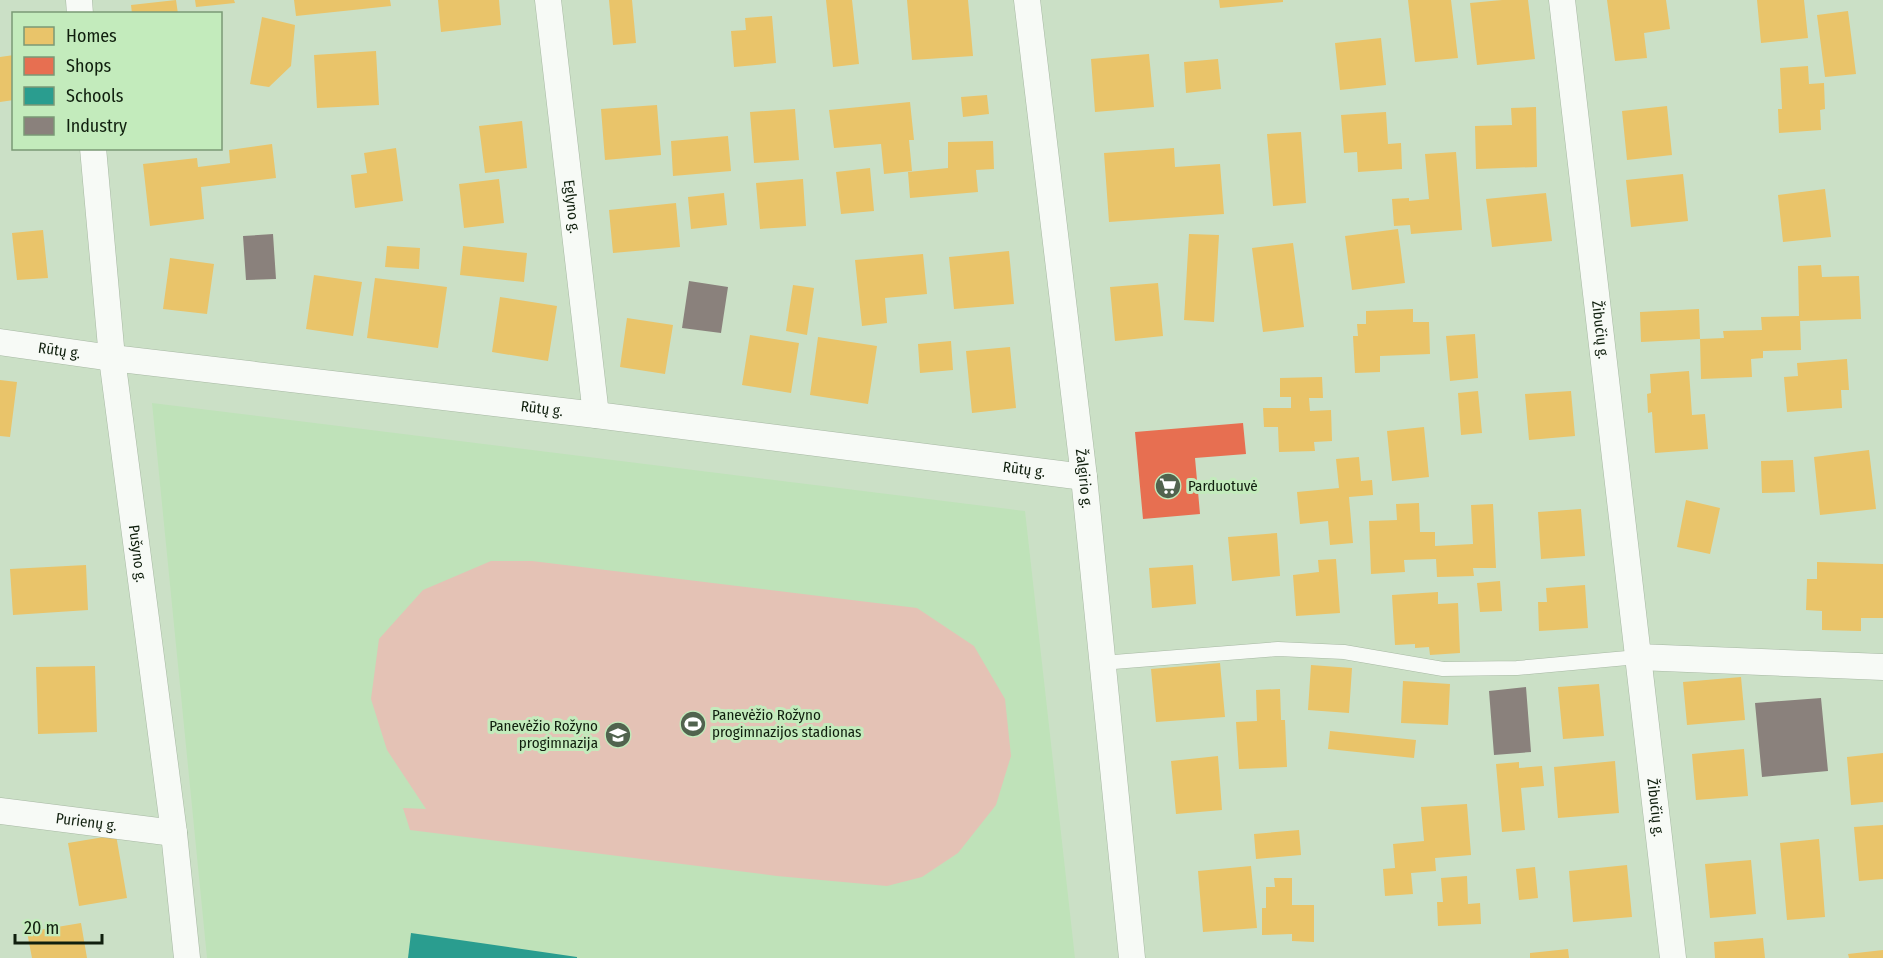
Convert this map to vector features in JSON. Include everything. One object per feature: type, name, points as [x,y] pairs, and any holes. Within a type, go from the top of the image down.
[{"type":"street","name":"Eglyno g.","points":[[548,0],[596,414]]},
{"type":"street","name":"Žalgirio g.","points":[[1027,0],[1084,477],[1132,958]]},
{"type":"street","name":"Žibučių g.","points":[[1562,0],[1673,958]]},
{"type":"street","name":"Pušyno g.","points":[[93,150],[112,358],[174,833],[187,958]]},
{"type":"street","name":"Rūtų g.","points":[[0,342],[112,358],[596,414],[1084,477]]},
{"type":"street","points":[[1638,657],[1883,667]]},
{"type":"street","name":"Purienų g.","points":[[0,812],[174,833]]},
{"type":"lane","points":[[1101,663],[1278,649],[1344,652],[1443,669],[1517,668],[1638,657]]},
{"type":"shaded area","name":"Panevėžio Rožyno progimnazija","points":[[152,403],[1025,511],[1075,958],[207,958]]},
{"type":"shaded area","name":"Panevėžio Rožyno progimnazijos stadionas","points":[[491,561],[532,561],[917,608],[974,646],[1005,699],[1011,756],[996,805],[958,853],[922,877],[887,886],[777,876],[410,830],[403,808],[426,809],[387,750],[371,699],[379,639],[423,590]]},
{"type":"building: Homes","points":[[176,0],[178,12],[132,12],[131,5]]},
{"type":"building: Homes","points":[[195,0],[234,0],[235,3],[196,7]]},
{"type":"building: Homes","points":[[294,0],[390,0],[391,6],[296,16]]},
{"type":"building: Homes","points":[[438,0],[499,0],[501,25],[441,32]]},
{"type":"building: Homes","points":[[609,0],[632,0],[636,43],[613,45]]},
{"type":"building: Homes","points":[[826,0],[852,0],[859,64],[833,67]]},
{"type":"building: Homes","points":[[907,0],[968,0],[973,56],[912,60]]},
{"type":"building: Homes","points":[[1219,0],[1283,0],[1283,2],[1220,8]]},
{"type":"building: Homes","points":[[1408,0],[1451,0],[1458,58],[1415,62]]},
{"type":"building: Homes","points":[[1528,0],[1535,59],[1477,65],[1470,3]]},
{"type":"building: Homes","points":[[1607,0],[1666,0],[1670,29],[1644,33],[1647,58],[1615,61]]},
{"type":"building: Homes","points":[[1757,0],[1804,0],[1808,38],[1761,43]]},
{"type":"building: Homes","points":[[1848,11],[1856,74],[1825,77],[1817,15]]},
{"type":"building: Homes","points":[[772,16],[776,63],[734,67],[731,31],[746,30],[745,18]]},
{"type":"building: Homes","points":[[262,17],[295,25],[291,66],[269,87],[250,84]]},
{"type":"building: Homes","points":[[1381,38],[1386,85],[1340,90],[1335,43]]},
{"type":"building: Homes","points":[[376,51],[379,105],[317,108],[314,55]]},
{"type":"building: Homes","points":[[1149,54],[1154,107],[1095,112],[1091,59]]},
{"type":"building: Homes","points":[[12,55],[12,100],[0,102],[0,57]]},
{"type":"building: Homes","points":[[1218,59],[1221,89],[1186,93],[1184,62]]},
{"type":"building: Homes","points":[[1808,66],[1809,84],[1824,83],[1825,109],[1820,110],[1821,130],[1779,133],[1778,109],[1782,109],[1780,68]]},
{"type":"building: Homes","points":[[987,95],[989,114],[963,117],[961,97]]},
{"type":"building: Homes","points":[[910,102],[914,140],[909,140],[912,171],[884,174],[881,144],[834,148],[829,110]]},
{"type":"building: Homes","points":[[657,105],[661,155],[605,160],[601,109]]},
{"type":"building: Homes","points":[[1667,106],[1672,155],[1627,160],[1622,111]]},
{"type":"building: Homes","points":[[1536,107],[1537,167],[1476,169],[1475,126],[1512,125],[1511,108]]},
{"type":"building: Homes","points":[[795,109],[799,160],[754,163],[750,112]]},
{"type":"building: Homes","points":[[1386,112],[1388,144],[1401,143],[1402,169],[1358,172],[1357,152],[1344,153],[1341,115]]},
{"type":"building: Homes","points":[[522,121],[527,168],[485,173],[479,126]]},
{"type":"building: Homes","points":[[1301,132],[1306,203],[1273,206],[1267,134]]},
{"type":"building: Homes","points":[[728,136],[731,171],[673,176],[671,141]]},
{"type":"building: Homes","points":[[993,141],[994,169],[976,170],[978,192],[910,198],[908,172],[948,168],[948,142]]},
{"type":"building: Homes","points":[[272,144],[276,178],[201,187],[204,219],[150,226],[143,164],[197,158],[198,167],[230,163],[229,150]]},
{"type":"building: Homes","points":[[396,148],[403,201],[355,208],[351,175],[367,173],[364,153]]},
{"type":"building: Homes","points":[[1174,148],[1175,167],[1220,164],[1224,214],[1109,222],[1104,153]]},
{"type":"building: Homes","points":[[1456,152],[1462,230],[1411,234],[1410,225],[1394,226],[1392,199],[1409,198],[1409,201],[1429,199],[1425,154]]},
{"type":"building: Homes","points":[[870,168],[874,211],[841,214],[836,172]]},
{"type":"building: Homes","points":[[1683,174],[1688,221],[1631,227],[1626,180]]},
{"type":"building: Homes","points":[[499,179],[504,223],[464,228],[459,184]]},
{"type":"building: Homes","points":[[803,179],[806,226],[760,229],[756,183]]},
{"type":"building: Homes","points":[[1825,189],[1831,237],[1783,242],[1778,195]]},
{"type":"building: Homes","points":[[724,193],[727,225],[691,229],[688,197]]},
{"type":"building: Homes","points":[[1546,193],[1552,241],[1492,247],[1486,199]]},
{"type":"building: Homes","points":[[676,203],[680,247],[613,253],[609,210]]},
{"type":"building: Homes","points":[[1398,229],[1405,283],[1352,290],[1345,236]]},
{"type":"building: Homes","points":[[43,230],[48,278],[17,280],[12,233]]},
{"type":"building: Homes","points":[[1189,234],[1219,235],[1214,322],[1184,320]]},
{"type":"building: Homes","points":[[1293,243],[1304,327],[1263,332],[1252,248]]},
{"type":"building: Homes","points":[[387,246],[420,248],[419,269],[385,267]]},
{"type":"building: Homes","points":[[463,246],[527,253],[524,282],[460,275]]},
{"type":"building: Homes","points":[[1009,251],[1014,304],[954,309],[949,257]]},
{"type":"building: Homes","points":[[923,254],[927,294],[885,298],[887,323],[862,326],[855,260]]},
{"type":"building: Homes","points":[[170,258],[214,264],[207,314],[163,309]]},
{"type":"building: Homes","points":[[1821,265],[1822,277],[1859,276],[1861,319],[1800,321],[1801,350],[1763,351],[1763,358],[1751,359],[1752,377],[1701,379],[1700,339],[1724,338],[1723,331],[1762,330],[1761,317],[1799,316],[1798,266]]},
{"type":"building: Homes","points":[[314,275],[362,282],[353,336],[306,329]]},
{"type":"building: Homes","points":[[375,278],[447,287],[438,348],[367,338]]},
{"type":"building: Homes","points":[[1158,283],[1163,336],[1115,341],[1110,287]]},
{"type":"building: Homes","points":[[793,285],[814,288],[807,335],[786,331]]},
{"type":"building: Homes","points":[[500,297],[557,306],[548,361],[492,352]]},
{"type":"building: Homes","points":[[1413,309],[1413,322],[1429,322],[1430,354],[1380,356],[1380,372],[1355,373],[1353,336],[1358,336],[1357,324],[1366,324],[1366,311]]},
{"type":"building: Homes","points":[[1699,309],[1700,339],[1641,342],[1640,312]]},
{"type":"building: Homes","points":[[627,318],[673,325],[665,374],[620,367]]},
{"type":"building: Homes","points":[[1475,334],[1478,378],[1450,381],[1446,336]]},
{"type":"building: Homes","points":[[750,335],[799,343],[791,393],[742,385]]},
{"type":"building: Homes","points":[[818,337],[877,346],[868,404],[810,395]]},
{"type":"building: Homes","points":[[951,341],[953,370],[920,373],[918,344]]},
{"type":"building: Homes","points":[[1010,347],[1016,408],[972,413],[966,351]]},
{"type":"building: Homes","points":[[1847,359],[1849,390],[1841,390],[1842,408],[1787,412],[1784,377],[1798,376],[1797,363]]},
{"type":"building: Homes","points":[[1689,371],[1692,415],[1705,414],[1708,449],[1655,453],[1652,412],[1648,413],[1647,394],[1651,393],[1650,374]]},
{"type":"building: Homes","points":[[1322,377],[1323,398],[1309,398],[1310,411],[1331,410],[1332,441],[1314,442],[1315,451],[1279,452],[1278,427],[1264,427],[1263,408],[1291,408],[1291,397],[1280,397],[1280,378]]},
{"type":"building: Homes","points":[[0,380],[17,382],[10,437],[0,436]]},
{"type":"building: Homes","points":[[1478,391],[1482,433],[1461,435],[1458,393]]},
{"type":"building: Homes","points":[[1571,391],[1575,436],[1529,440],[1525,394]]},
{"type":"building: Homes","points":[[1424,427],[1429,477],[1392,481],[1387,431]]},
{"type":"building: Homes","points":[[1869,450],[1876,509],[1820,515],[1814,457]]},
{"type":"building: Homes","points":[[1359,457],[1361,481],[1372,480],[1373,495],[1349,497],[1353,543],[1330,545],[1328,521],[1300,524],[1297,492],[1339,488],[1336,459]]},
{"type":"building: Homes","points":[[1793,460],[1795,492],[1762,493],[1761,461]]},
{"type":"building: Homes","points":[[1686,500],[1720,508],[1710,554],[1677,547]]},
{"type":"building: Homes","points":[[1419,503],[1420,532],[1435,532],[1435,546],[1473,544],[1471,505],[1493,504],[1496,568],[1473,568],[1474,576],[1437,577],[1436,559],[1404,560],[1405,572],[1371,574],[1369,521],[1397,520],[1396,504]]},
{"type":"building: Homes","points":[[1581,509],[1585,556],[1541,559],[1538,512]]},
{"type":"building: Homes","points":[[1277,533],[1280,576],[1232,581],[1228,537]]},
{"type":"building: Homes","points":[[1336,559],[1340,613],[1296,616],[1293,575],[1319,572],[1318,560]]},
{"type":"building: Homes","points":[[1817,562],[1883,564],[1883,618],[1861,618],[1861,631],[1822,630],[1822,611],[1806,610],[1807,579],[1817,579]]},
{"type":"building: Homes","points":[[86,565],[88,610],[13,615],[10,569]]},
{"type":"building: Homes","points":[[1193,565],[1196,604],[1152,608],[1149,568]]},
{"type":"building: Homes","points":[[1500,581],[1502,611],[1480,612],[1477,583]]},
{"type":"building: Homes","points":[[1585,585],[1588,628],[1539,631],[1538,602],[1547,602],[1546,588]]},
{"type":"building: Homes","points":[[1438,592],[1438,604],[1458,603],[1460,653],[1430,655],[1429,647],[1415,648],[1415,644],[1395,645],[1392,595]]},
{"type":"building: Homes","points":[[1220,663],[1225,717],[1156,722],[1151,669]]},
{"type":"building: Homes","points":[[1311,665],[1352,668],[1349,713],[1308,710]]},
{"type":"building: Homes","points":[[95,666],[97,732],[38,734],[36,667]]},
{"type":"building: Homes","points":[[1741,677],[1745,720],[1687,725],[1683,682]]},
{"type":"building: Homes","points":[[1403,681],[1450,684],[1448,725],[1401,723]]},
{"type":"building: Homes","points":[[1599,684],[1604,736],[1563,739],[1558,687]]},
{"type":"building: Homes","points":[[1280,689],[1281,720],[1285,720],[1287,767],[1239,769],[1236,722],[1257,721],[1256,690]]},
{"type":"building: Homes","points":[[1330,731],[1416,740],[1414,758],[1328,749]]},
{"type":"building: Homes","points":[[1744,749],[1748,796],[1696,800],[1692,754]]},
{"type":"building: Homes","points":[[1883,753],[1883,802],[1851,805],[1847,757]]},
{"type":"building: Homes","points":[[1218,756],[1222,810],[1176,814],[1171,761]]},
{"type":"building: Homes","points":[[1615,761],[1619,813],[1558,818],[1554,767]]},
{"type":"building: Homes","points":[[1519,762],[1519,768],[1542,766],[1544,786],[1521,788],[1525,830],[1502,832],[1496,764]]},
{"type":"building: Homes","points":[[1467,804],[1471,855],[1435,858],[1436,871],[1411,873],[1413,894],[1385,896],[1383,869],[1395,868],[1393,844],[1424,841],[1421,807]]},
{"type":"building: Homes","points":[[1883,825],[1883,879],[1859,881],[1854,827]]},
{"type":"building: Homes","points":[[1299,830],[1301,855],[1256,859],[1254,834]]},
{"type":"building: Homes","points":[[116,835],[127,898],[79,906],[68,843]]},
{"type":"building: Homes","points":[[1819,839],[1825,917],[1787,920],[1780,843]]},
{"type":"building: Homes","points":[[1751,860],[1756,914],[1710,918],[1705,864]]},
{"type":"building: Homes","points":[[1627,865],[1632,917],[1573,922],[1569,871]]},
{"type":"building: Homes","points":[[1251,866],[1257,928],[1203,932],[1198,871]]},
{"type":"building: Homes","points":[[1535,867],[1538,898],[1519,900],[1516,869]]},
{"type":"building: Homes","points":[[1467,876],[1468,904],[1480,903],[1481,924],[1438,926],[1437,902],[1443,902],[1441,878]]},
{"type":"building: Homes","points":[[1274,878],[1292,878],[1292,905],[1314,905],[1314,942],[1292,941],[1292,934],[1262,935],[1262,908],[1266,908],[1266,887],[1275,887]]},
{"type":"building: Homes","points":[[81,923],[87,958],[32,958],[27,932]]},
{"type":"building: Homes","points":[[1763,938],[1765,958],[1715,958],[1714,942]]},
{"type":"building: Homes","points":[[1568,949],[1569,958],[1530,958],[1530,953]]},
{"type":"building: Homes","points":[[1883,950],[1883,958],[1849,958],[1848,954]]},
{"type":"building: Shops","name":"Parduotuvė","points":[[1243,423],[1246,454],[1195,458],[1200,514],[1143,519],[1135,432]]},
{"type":"building: Schools","points":[[411,933],[577,957],[577,958],[408,958]]},
{"type":"building: Industry","points":[[273,234],[276,279],[246,280],[243,236]]},
{"type":"building: Industry","points":[[689,281],[728,287],[721,333],[682,328]]},
{"type":"building: Industry","points":[[1526,687],[1531,752],[1494,755],[1489,691]]},
{"type":"building: Industry","points":[[1821,698],[1828,771],[1762,777],[1755,703]]},
{"type":"place","name":"Parduotuvė","points":[[1168,486]]},
{"type":"place","name":"Panevėžio Rožyno progimnazijos stadionas","points":[[693,724]]},
{"type":"place","name":"Panevėžio Rožyno progimnazija","points":[[618,735]]}]
